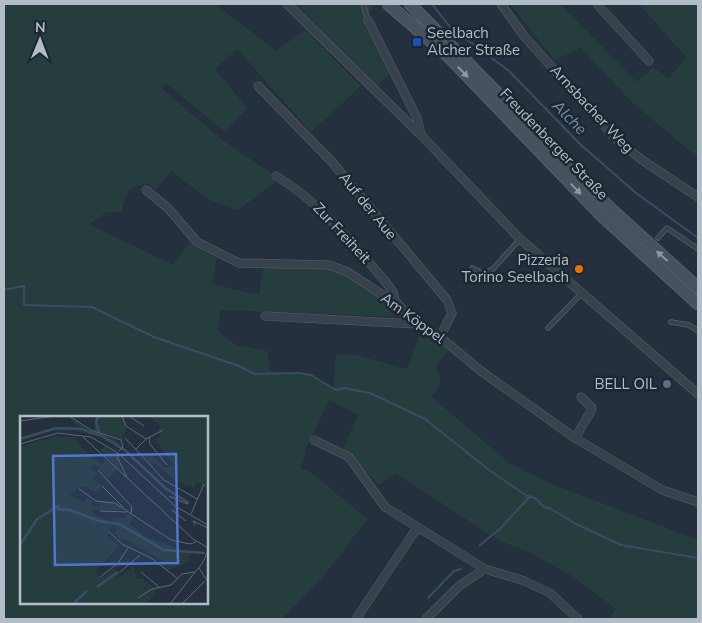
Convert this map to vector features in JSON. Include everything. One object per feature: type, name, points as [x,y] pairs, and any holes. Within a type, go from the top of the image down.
[{"type":"main road","name":"Freudenberger Straße","points":[[388,4],[428,37],[602,216],[698,304]]},
{"type":"main road","name":"Freudenberger Straße","points":[[410,4],[610,208],[698,288]]},
{"type":"street","points":[[287,4],[421,135],[520,239],[698,394]]},
{"type":"street","name":"Arnsbacher Weg","points":[[501,4],[524,36],[616,139],[650,166],[698,197]]},
{"type":"street","points":[[597,4],[649,61]]},
{"type":"street","points":[[368,20],[417,118],[421,135]]},
{"type":"street","name":"Auf der Aue","points":[[258,86],[332,162],[448,300],[452,313],[440,337]]},
{"type":"street","name":"Zur Freiheit","points":[[276,176],[299,189],[325,214],[385,281],[393,292],[395,301]]},
{"type":"street","name":"Am Köppel","points":[[146,190],[168,208],[197,242],[239,263],[310,264],[339,268],[395,301],[417,324],[440,337],[481,371],[575,438],[662,490],[698,502]]},
{"type":"street","points":[[265,316],[417,324]]},
{"type":"street","points":[[575,438],[592,411],[592,408],[581,397]]},
{"type":"street","points":[[314,440],[349,457],[385,507],[485,569],[522,580],[550,593],[578,619]]},
{"type":"street","points":[[356,619],[417,528]]},
{"type":"street","points":[[426,619],[459,586],[485,569]]},
{"type":"lane","points":[[363,4],[368,20]]},
{"type":"lane","points":[[658,238],[667,228],[698,249]]},
{"type":"lane","points":[[472,268],[484,274],[489,272],[520,239]]},
{"type":"lane","points":[[548,328],[582,294]]},
{"type":"lane","points":[[671,322],[689,325],[698,332]]},
{"type":"green space","points":[[4,4],[215,4],[276,51],[305,29],[361,86],[311,132],[237,49],[215,69],[247,108],[225,132],[166,83],[161,88],[220,138],[279,179],[238,210],[211,201],[171,171],[155,190],[147,184],[131,189],[126,196],[121,212],[107,212],[89,224],[173,265],[189,243],[217,258],[212,284],[259,295],[263,267],[337,268],[408,317],[220,310],[218,331],[236,345],[267,351],[271,371],[312,375],[333,389],[336,354],[356,355],[407,369],[421,332],[448,350],[436,367],[441,382],[432,397],[510,464],[554,485],[698,540],[698,619],[608,619],[616,609],[572,576],[533,554],[498,540],[395,473],[379,485],[343,449],[358,415],[329,400],[307,446],[301,469],[308,470],[368,519],[322,578],[282,619],[4,619]]},
{"type":"green space","points":[[294,4],[377,4],[366,15],[365,25],[390,73],[377,86]]},
{"type":"green space","points":[[510,4],[560,4],[637,82],[653,67],[669,79],[686,57],[639,4],[698,4],[698,158],[633,103],[581,48],[555,60]]},
{"type":"waterway","name":"Alche","points":[[432,4],[450,27],[509,71],[580,144],[636,193],[698,238]]},
{"type":"waterway","points":[[4,290],[24,286],[24,305],[92,307],[154,337],[239,366],[254,374],[299,373],[311,375],[336,390],[344,388],[370,393],[425,419],[489,470],[527,496],[535,498],[544,507],[551,509],[576,524],[621,545],[698,558]]},
{"type":"waterway","points":[[480,545],[501,528],[530,496]]},
{"type":"waterway","points":[[428,598],[454,571],[461,569]]},
{"type":"place","name":"Seelbach Alcher Straße","points":[[417,42]]},
{"type":"place","name":"Pizzeria Torino Seelbach","points":[[579,269]]},
{"type":"place","name":"BELL OIL","points":[[667,384]]}]
